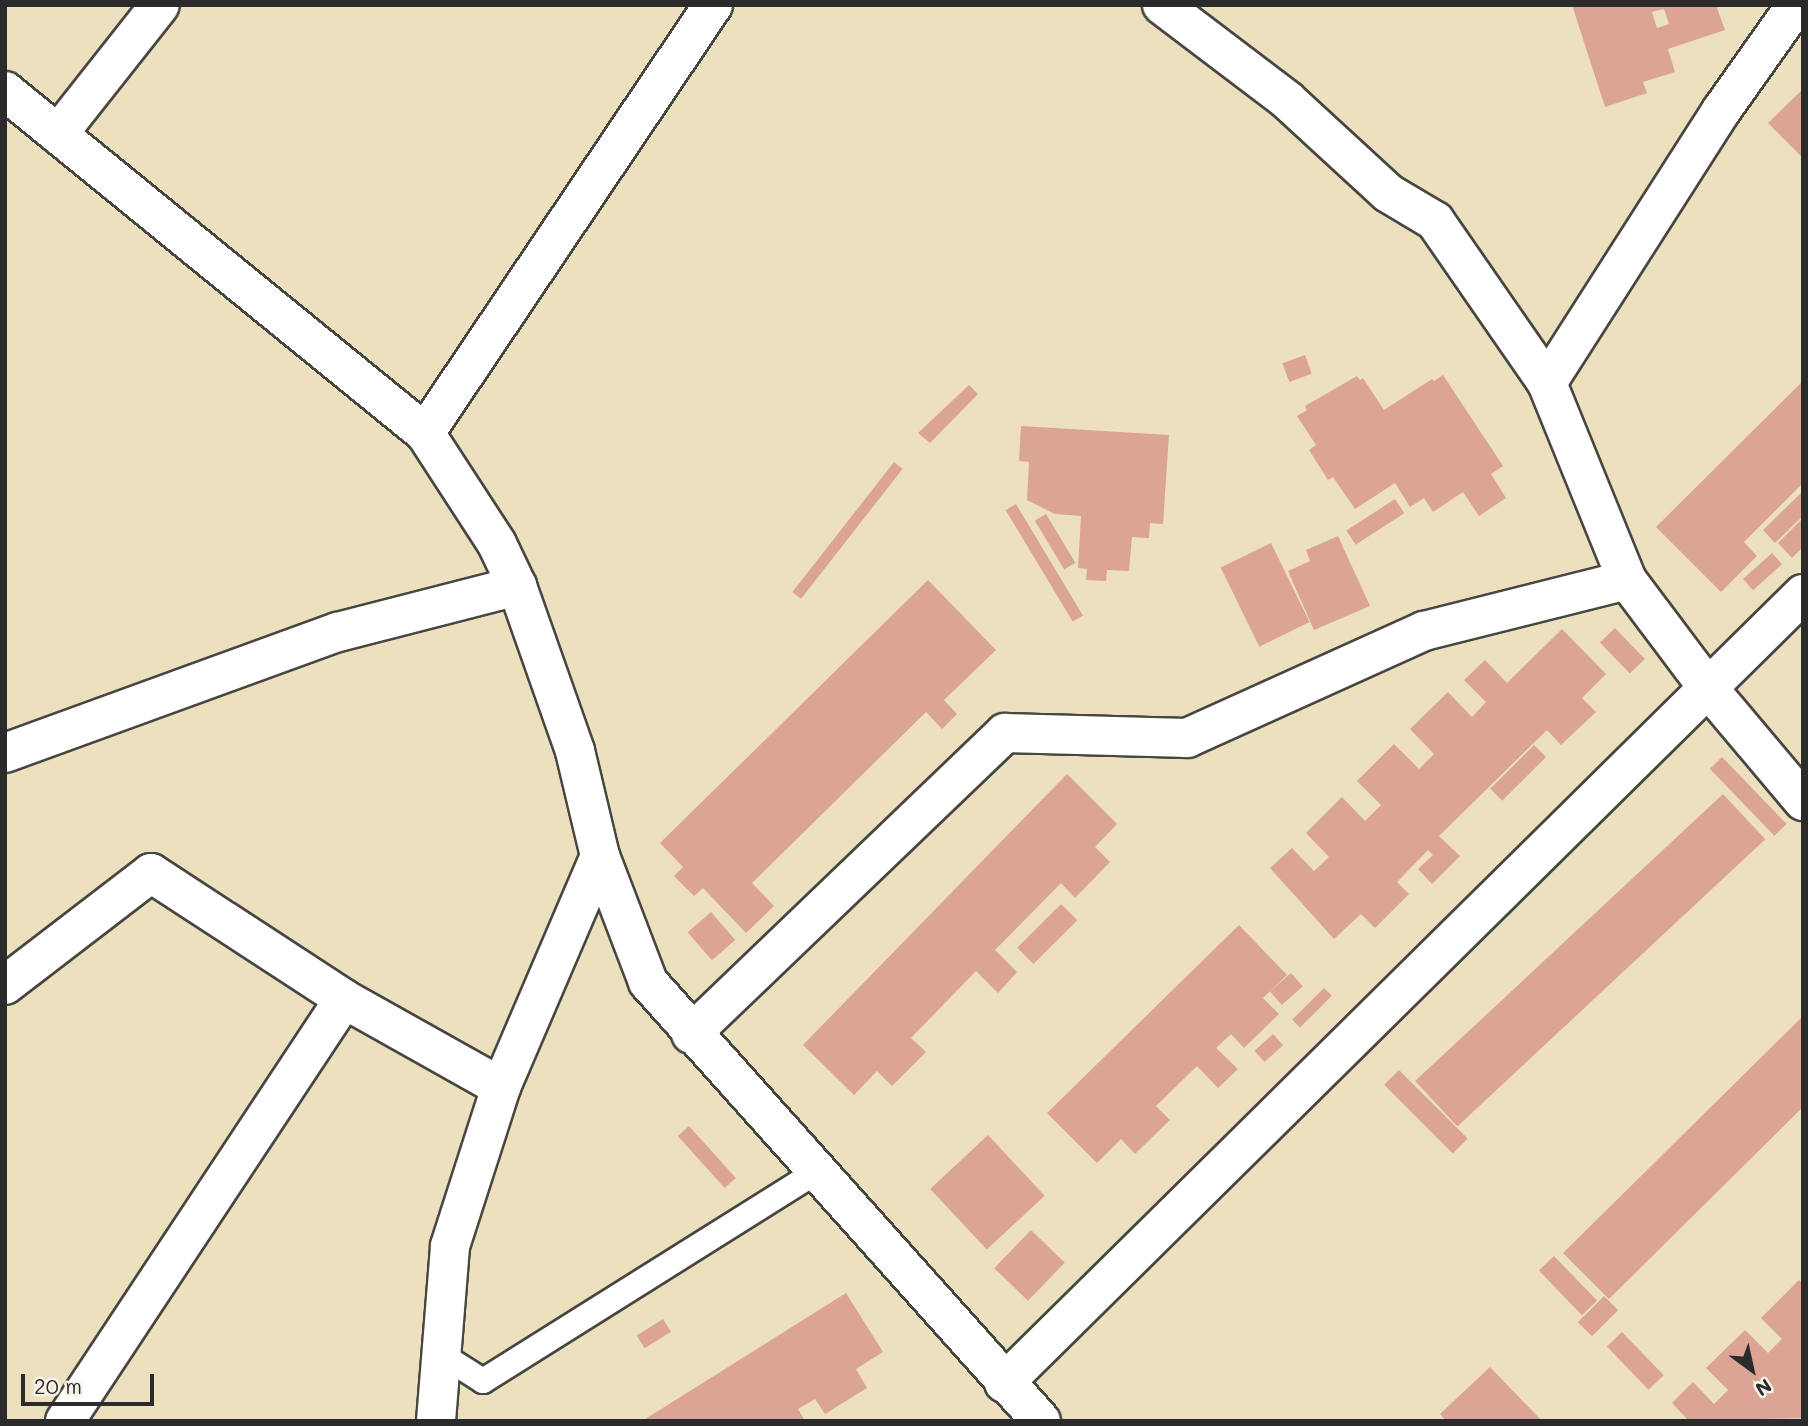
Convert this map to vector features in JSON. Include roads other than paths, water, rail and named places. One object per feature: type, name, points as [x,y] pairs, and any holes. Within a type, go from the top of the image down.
[{"type":"street","points":[[58,134],[160,5]]},
{"type":"street","points":[[425,433],[713,5]]},
{"type":"street","points":[[1162,5],[1287,100],[1388,193],[1435,221],[1547,383],[1628,580],[1708,688],[1803,801]]},
{"type":"street","points":[[1547,383],[1721,111],[1796,5]]},
{"type":"street","points":[[5,91],[425,433],[497,544],[517,586],[575,751],[600,856],[648,982],[815,1173],[1041,1421]]},
{"type":"street","points":[[691,1034],[1006,733],[1187,738],[1424,631],[1628,580]]},
{"type":"street","points":[[5,753],[338,632],[517,586]]},
{"type":"street","points":[[1004,1382],[1803,594]]},
{"type":"street","points":[[436,1421],[439,1353],[450,1247],[501,1087],[600,856]]},
{"type":"street","points":[[5,985],[151,873],[344,999],[501,1087]]},
{"type":"street","points":[[65,1421],[344,999]]},
{"type":"lane","points":[[439,1353],[483,1381],[815,1173]]}]
